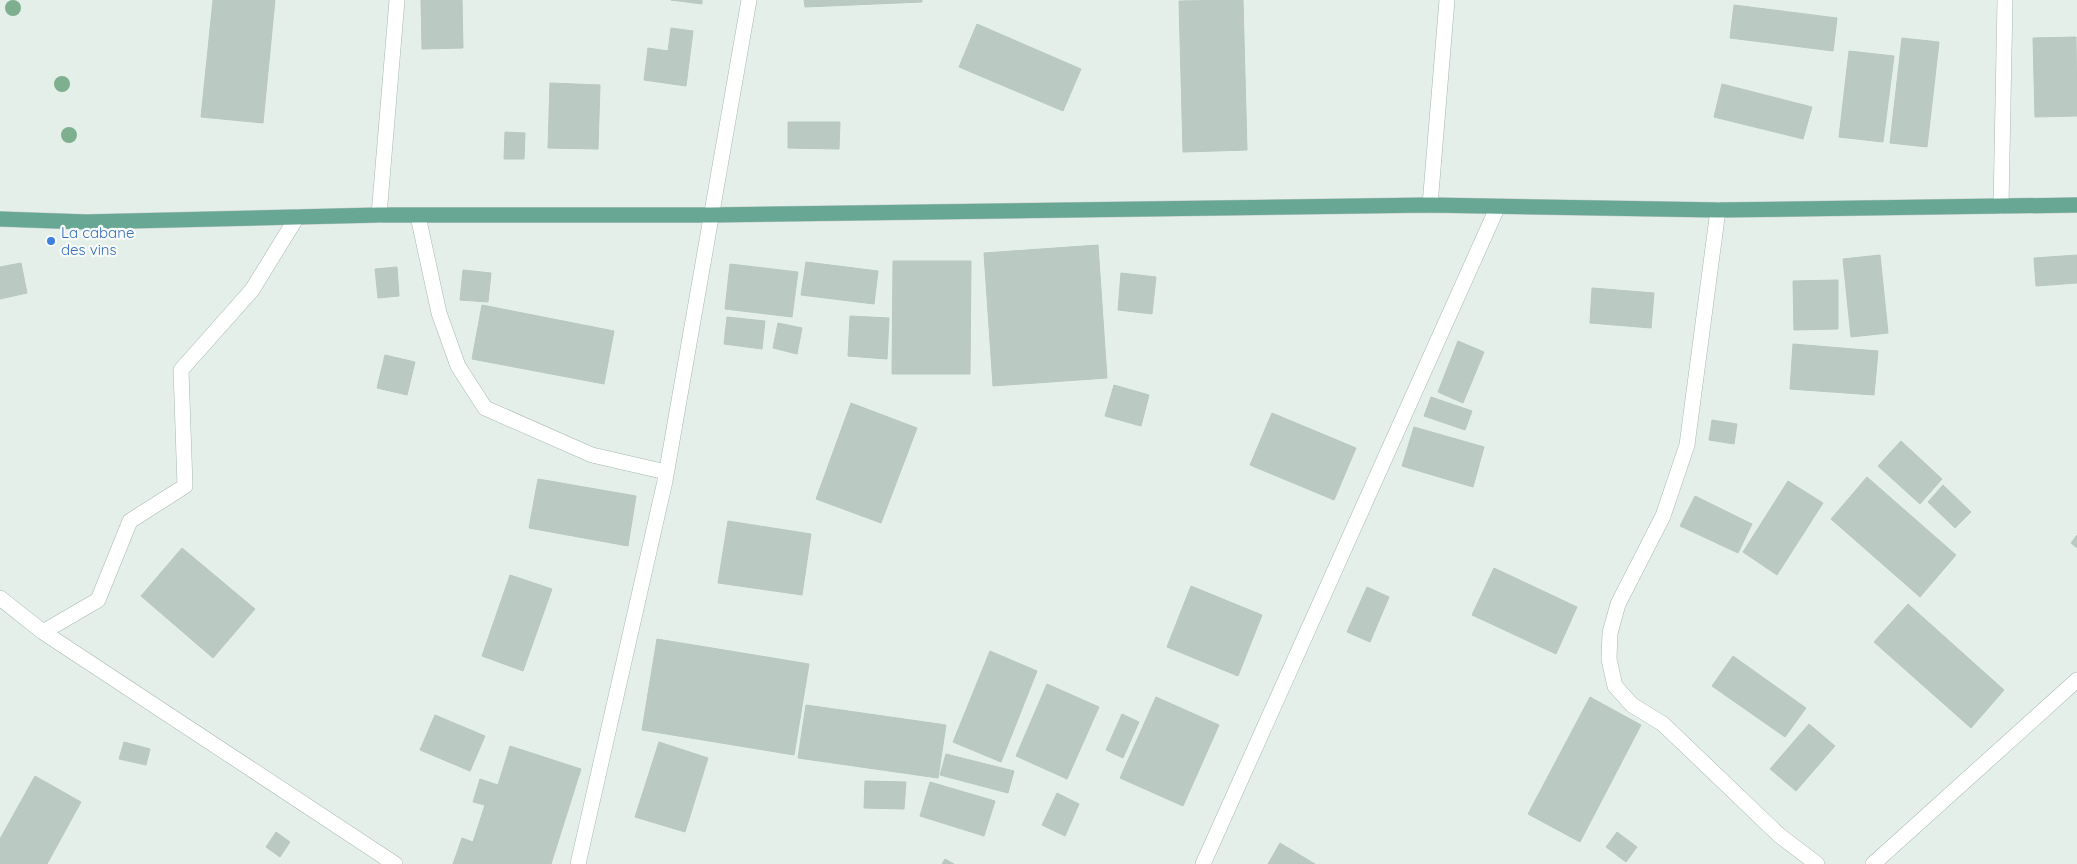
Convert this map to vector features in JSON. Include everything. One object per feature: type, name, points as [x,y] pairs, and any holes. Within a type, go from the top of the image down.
[{"type":"main road","points":[[0,219],[86,222],[379,215],[711,215],[1430,205],[1718,210],[2077,205]]},
{"type":"street","points":[[379,215],[397,0]]},
{"type":"street","points":[[578,864],[666,472],[749,0]]},
{"type":"street","points":[[1430,205],[1447,0]]},
{"type":"street","points":[[2001,206],[2006,0]]},
{"type":"street","points":[[1203,864],[1498,206]]},
{"type":"street","points":[[1718,210],[1687,445],[1663,516],[1618,604],[1610,633],[1609,659],[1615,686],[1632,705],[1663,724],[1779,836],[1817,864]]},
{"type":"street","points":[[418,216],[439,313],[445,331],[458,366],[485,408],[592,456],[666,472]]},
{"type":"street","points":[[43,632],[98,600],[130,521],[185,486],[181,370],[252,290],[297,217]]},
{"type":"street","points":[[0,598],[43,632],[396,864]]},
{"type":"street","points":[[1873,864],[2077,680]]},
{"type":"building","points":[[213,0],[275,0],[263,123],[201,117]]},
{"type":"building","points":[[421,0],[462,0],[463,48],[422,49]]},
{"type":"building","points":[[671,0],[702,0],[702,4]]},
{"type":"building","points":[[804,0],[922,0],[922,2],[805,7]]},
{"type":"building","points":[[1243,0],[1247,150],[1183,152],[1179,1]]},
{"type":"building","points":[[1734,5],[1837,18],[1833,51],[1730,38]]},
{"type":"building","points":[[977,24],[1081,69],[1063,111],[959,67]]},
{"type":"building","points":[[671,28],[693,31],[686,86],[644,80],[648,48],[668,51]]},
{"type":"building","points":[[2076,37],[2077,116],[2035,117],[2033,38]]},
{"type":"building","points":[[1902,38],[1939,42],[1927,147],[1890,143]]},
{"type":"building","points":[[1849,51],[1894,56],[1883,142],[1839,137]]},
{"type":"building","points":[[550,83],[600,85],[598,149],[548,148]]},
{"type":"building","points":[[1722,84],[1812,107],[1803,139],[1714,117]]},
{"type":"building","points":[[788,122],[840,122],[839,149],[788,148]]},
{"type":"building","points":[[505,132],[525,133],[524,159],[504,159]]},
{"type":"building","points":[[1098,245],[1107,378],[993,386],[984,253]]},
{"type":"building","points":[[1880,255],[1888,333],[1851,337],[1843,259]]},
{"type":"building","points":[[2077,255],[2077,283],[2036,286],[2034,258]]},
{"type":"building","points":[[893,261],[971,261],[970,374],[892,374]]},
{"type":"building","points":[[806,262],[878,271],[874,304],[801,295]]},
{"type":"building","points":[[21,263],[27,293],[0,299],[0,267]]},
{"type":"building","points":[[730,264],[798,272],[792,317],[725,309]]},
{"type":"building","points":[[397,267],[399,296],[378,298],[375,269]]},
{"type":"building","points":[[463,270],[491,273],[488,302],[460,300]]},
{"type":"building","points":[[1121,273],[1156,277],[1152,314],[1118,310]]},
{"type":"building","points":[[1838,280],[1838,329],[1794,330],[1793,281]]},
{"type":"building","points":[[1592,288],[1654,293],[1651,328],[1590,323]]},
{"type":"building","points":[[482,305],[614,331],[604,384],[472,359]]},
{"type":"building","points":[[850,316],[889,318],[887,359],[848,356]]},
{"type":"building","points":[[727,317],[765,321],[762,349],[724,344]]},
{"type":"building","points":[[778,323],[802,328],[797,354],[773,348]]},
{"type":"building","points":[[1458,341],[1484,352],[1463,403],[1438,392]]},
{"type":"building","points":[[1793,344],[1878,351],[1874,395],[1790,389]]},
{"type":"building","points":[[385,355],[415,362],[407,395],[377,388]]},
{"type":"building","points":[[1114,385],[1149,395],[1141,426],[1105,416]]},
{"type":"building","points":[[1431,397],[1472,411],[1465,430],[1424,416]]},
{"type":"building","points":[[851,403],[917,428],[881,523],[816,499]]},
{"type":"building","points":[[1272,413],[1356,448],[1334,500],[1250,465]]},
{"type":"building","points":[[1712,420],[1737,424],[1734,444],[1709,440]]},
{"type":"building","points":[[1414,427],[1484,447],[1473,487],[1402,466]]},
{"type":"building","points":[[1901,441],[1942,479],[1920,504],[1878,466]]},
{"type":"building","points":[[1867,477],[1956,555],[1920,597],[1831,519]]},
{"type":"building","points":[[538,479],[636,496],[628,546],[529,528]]},
{"type":"building","points":[[1788,481],[1823,503],[1777,575],[1743,552]]},
{"type":"building","points":[[1943,485],[1971,512],[1955,528],[1928,502]]},
{"type":"building","points":[[1695,496],[1752,524],[1738,553],[1680,526]]},
{"type":"building","points":[[728,521],[811,534],[802,595],[718,583]]},
{"type":"building","points":[[2077,535],[2077,548],[2071,543]]},
{"type":"building","points":[[182,548],[255,609],[213,658],[141,596]]},
{"type":"building","points":[[1494,568],[1577,607],[1556,654],[1472,615]]},
{"type":"building","points":[[510,575],[552,589],[523,671],[482,656]]},
{"type":"building","points":[[1191,586],[1262,615],[1238,676],[1167,647]]},
{"type":"building","points":[[1367,587],[1389,597],[1370,642],[1347,632]]},
{"type":"building","points":[[1908,604],[2004,690],[1971,728],[1874,642]]},
{"type":"building","points":[[657,639],[809,664],[794,755],[642,730]]},
{"type":"building","points":[[990,651],[1037,671],[1001,762],[953,742]]},
{"type":"building","points":[[1733,656],[1806,708],[1785,737],[1712,686]]},
{"type":"building","points":[[1047,684],[1099,707],[1067,779],[1016,756]]},
{"type":"building","points":[[1156,697],[1219,725],[1183,806],[1120,778]]},
{"type":"building","points":[[1590,697],[1641,725],[1580,842],[1528,814]]},
{"type":"building","points":[[806,705],[946,725],[938,778],[798,758]]},
{"type":"building","points":[[1122,714],[1139,722],[1123,758],[1106,750]]},
{"type":"building","points":[[435,715],[485,736],[470,771],[420,750]]},
{"type":"building","points":[[1809,724],[1835,746],[1796,791],[1770,769]]},
{"type":"building","points":[[124,742],[150,749],[146,765],[119,759]]},
{"type":"building","points":[[659,742],[708,758],[685,832],[635,817]]},
{"type":"building","points":[[510,746],[581,769],[551,864],[453,864],[462,838],[473,842],[485,805],[473,802],[480,779],[498,785]]},
{"type":"building","points":[[946,754],[1014,771],[1008,793],[940,775]]},
{"type":"building","points":[[35,776],[81,802],[47,864],[0,864],[0,839]]},
{"type":"building","points":[[865,781],[906,782],[904,809],[864,808]]},
{"type":"building","points":[[930,782],[995,801],[984,836],[920,816]]},
{"type":"building","points":[[1057,793],[1079,804],[1065,836],[1042,825]]},
{"type":"building","points":[[276,832],[290,842],[280,857],[266,847]]},
{"type":"building","points":[[1617,832],[1637,847],[1626,862],[1606,847]]},
{"type":"building","points":[[1280,843],[1315,864],[1268,864]]},
{"type":"building","points":[[945,859],[954,864],[942,864]]},
{"type":"place","name":"La cabane des vins","points":[[51,241]]}]
